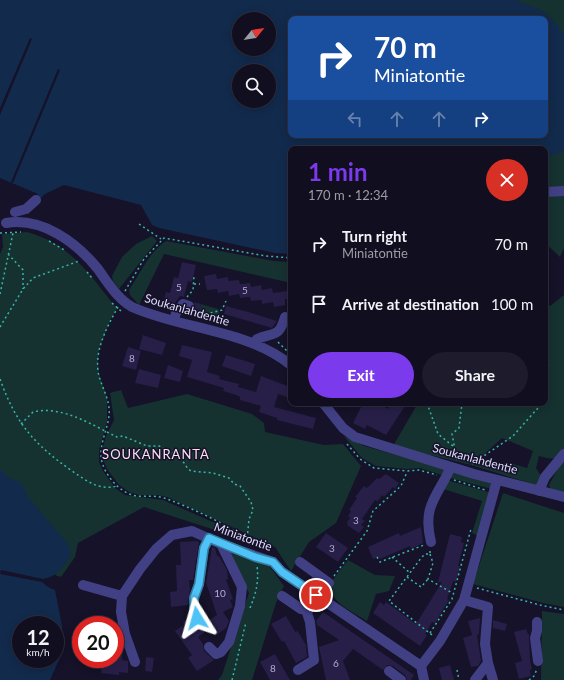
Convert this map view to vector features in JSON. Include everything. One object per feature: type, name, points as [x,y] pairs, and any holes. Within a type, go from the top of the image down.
[{"type":"street","points":[[548,192],[564,191]]},
{"type":"street","points":[[15,212],[26,209],[36,200]]},
{"type":"street","name":"Soukanlahdentie","points":[[6,223],[31,223],[61,236],[88,258],[117,295],[127,304],[142,312],[254,344],[279,357],[288,364]]},
{"type":"street","points":[[174,321],[176,313],[186,305]]},
{"type":"street","points":[[254,344],[257,339],[274,335],[282,328],[284,317]]},
{"type":"street","name":"Soukanlahdentie","points":[[325,406],[342,428],[355,437],[497,480],[539,490],[564,498]]},
{"type":"street","points":[[539,490],[545,477],[564,454]]},
{"type":"street","points":[[431,542],[427,526],[428,516],[435,494],[444,481],[457,468]]},
{"type":"street","name":"Miniatontie","points":[[122,596],[140,569],[156,549],[172,535],[192,531],[221,544],[273,562],[282,572],[422,673],[465,598],[497,480]]},
{"type":"street","points":[[197,618],[194,607],[194,598],[199,584],[204,548],[209,538]]},
{"type":"street","points":[[209,647],[216,654],[222,652],[229,642],[240,606],[242,587],[221,544]]},
{"type":"street","points":[[298,670],[314,660],[310,622],[306,613],[317,596],[329,582],[300,562]]},
{"type":"street","points":[[83,585],[122,596],[121,612],[125,634],[135,662]]},
{"type":"street","points":[[282,596],[301,609],[308,610]]},
{"type":"street","points":[[465,598],[488,607],[485,644],[488,664],[493,680]]},
{"type":"street","points":[[536,622],[537,631],[534,638],[538,661]]},
{"type":"street","points":[[475,680],[488,664]]},
{"type":"street","points":[[389,671],[401,680]]},
{"type":"path","points":[[139,224],[161,239]]},
{"type":"path","points":[[0,233],[27,232]]},
{"type":"path","points":[[0,294],[13,233]]},
{"type":"path","points":[[126,290],[144,259],[161,239],[168,237],[245,252],[288,258]]},
{"type":"path","points":[[44,238],[67,252]]},
{"type":"path","points":[[8,254],[23,270],[23,289]]},
{"type":"path","points":[[74,256],[83,266]]},
{"type":"path","points":[[0,327],[1,321],[23,289],[33,278],[79,261]]},
{"type":"path","points":[[87,271],[94,281]]},
{"type":"path","points":[[194,276],[193,290],[186,305],[187,314],[198,316],[222,310],[226,301]]},
{"type":"path","points":[[194,284],[200,284]]},
{"type":"path","points":[[109,300],[117,309],[125,313]]},
{"type":"path","points":[[21,424],[33,412],[56,412],[78,418],[106,432],[147,446],[159,446],[180,457],[191,471],[213,473],[229,478],[234,484],[240,486],[251,502],[253,510],[249,520],[247,540],[226,526],[165,499],[155,496],[137,496],[127,493],[117,486],[105,470],[101,461],[101,448],[106,432],[109,407],[99,374],[98,362],[99,350],[110,320],[117,309]]},
{"type":"path","points":[[274,335],[288,351]]},
{"type":"path","points":[[0,379],[8,401],[21,424],[34,441],[51,456],[89,482],[103,488],[117,486]]},
{"type":"path","points":[[428,406],[438,434],[454,447]]},
{"type":"path","points":[[462,406],[459,428],[452,434],[457,459],[457,468],[513,436],[538,408],[538,406]]},
{"type":"path","points":[[329,582],[367,531],[373,511],[401,486],[407,471]]},
{"type":"path","points":[[430,633],[454,594],[471,529]]},
{"type":"path","points":[[378,557],[380,562],[431,542],[430,554],[433,563],[428,579],[421,587],[407,577]]},
{"type":"path","points":[[430,554],[424,554],[389,601],[440,641]]},
{"type":"path","points":[[392,557],[410,572]]},
{"type":"path","points":[[248,611],[257,592],[259,579],[257,563]]},
{"type":"path","points":[[428,579],[454,594],[465,598]]},
{"type":"path","points":[[468,586],[564,610]]},
{"type":"path","points":[[232,680],[247,618]]},
{"type":"path","points":[[529,680],[534,676],[538,661]]},
{"type":"path","points":[[457,670],[459,680]]},
{"type":"green space","points":[[406,0],[564,0],[564,248],[560,257],[548,246],[548,146],[545,146],[545,138],[548,138],[548,16],[523,16]]},
{"type":"green space","points":[[27,232],[56,244],[68,253],[88,273],[117,309],[110,320],[99,350],[99,374],[107,397],[107,422],[99,450],[99,462],[103,471],[115,488],[125,495],[163,500],[224,527],[224,533],[144,507],[78,543],[75,557],[61,577],[55,575],[53,561],[0,540],[0,254],[3,247],[2,234]]},
{"type":"green space","points":[[152,236],[157,241],[119,289],[113,281],[112,276],[122,257],[136,244]]},
{"type":"green space","points":[[166,241],[274,261],[288,262],[288,282],[164,254],[139,305],[130,295],[129,290],[145,264]]},
{"type":"green space","points":[[564,295],[564,452],[556,458],[539,456],[536,468],[541,476],[536,485],[471,465],[393,446],[416,406],[548,406],[548,304],[550,306]],"holes":[[[502,438],[533,451],[527,468],[510,463],[496,464],[479,459]]]},
{"type":"green space","points":[[201,304],[218,309],[222,319],[221,325],[197,318]]},
{"type":"green space","points":[[121,390],[128,408],[187,394],[252,414],[264,423],[265,432],[324,445],[343,444],[361,466],[336,523],[309,542],[291,571],[275,547],[167,497],[157,495],[139,495],[129,492],[119,485],[107,469],[103,459],[103,447],[106,436],[114,420],[110,393]]},
{"type":"green space","points":[[344,436],[364,446],[448,469],[445,476],[420,468],[407,469],[376,466],[362,458]]},
{"type":"green space","points":[[564,457],[564,494],[551,490],[549,485]]},
{"type":"green space","points":[[455,472],[488,480],[492,489],[450,478]]},
{"type":"green space","points":[[447,480],[491,493],[479,536],[472,533],[482,501],[443,489]]},
{"type":"green space","points":[[503,493],[564,513],[564,607],[543,603],[473,584]]},
{"type":"green space","points":[[230,550],[267,563],[284,586],[276,603],[252,680],[218,680],[222,675],[249,593],[236,570]]},
{"type":"green space","points":[[348,560],[375,575],[395,576],[389,591],[376,594],[367,621],[341,605],[332,593],[331,587],[333,580]]},
{"type":"green space","points":[[542,611],[564,614],[564,680],[541,680]]},
{"type":"water","points":[[0,0],[515,0],[541,10],[548,16],[555,22],[564,34],[564,152],[551,155],[548,158],[548,146],[288,146],[288,254],[275,253],[159,228],[152,225],[141,205],[64,185],[45,194],[38,201],[35,198],[38,194],[0,178]]},
{"type":"water","points":[[0,469],[8,477],[21,483],[29,498],[68,544],[71,555],[60,570],[52,576],[43,579],[42,582],[55,590],[60,616],[12,616],[12,668],[55,668],[50,680],[0,680]]},
{"type":"pier","points":[[30,38],[32,39],[0,115],[0,108]]},
{"type":"pier","points":[[58,69],[60,70],[13,183],[11,182]]},
{"type":"pier","points":[[1,570],[43,579],[42,582],[0,574]]},
{"type":"building","points":[[182,262],[196,265],[192,282],[188,281],[184,297],[180,296],[170,310],[162,308],[166,292],[170,293],[174,277],[178,278]]},
{"type":"building","points":[[216,274],[217,279],[228,277],[228,281],[239,280],[240,284],[250,283],[251,287],[261,285],[262,290],[272,288],[273,293],[287,291],[288,299],[285,299],[285,305],[274,307],[273,302],[262,304],[262,300],[251,301],[250,297],[240,298],[239,294],[229,296],[228,291],[218,293],[217,289],[207,290],[204,276]]},
{"type":"building","points":[[194,302],[201,304],[198,314],[191,312],[195,308]]},
{"type":"building","points":[[226,306],[277,321],[272,328],[224,314]]},
{"type":"building","points":[[143,335],[166,343],[162,355],[139,349]]},
{"type":"building","points":[[182,345],[212,352],[207,372],[220,376],[219,379],[239,384],[238,387],[256,392],[261,376],[288,386],[287,397],[278,394],[274,407],[316,418],[313,429],[277,420],[277,418],[259,412],[261,406],[240,400],[240,397],[223,391],[224,388],[187,377],[192,360],[179,356]]},
{"type":"building","points":[[128,347],[141,351],[136,370],[122,366]]},
{"type":"building","points":[[226,355],[255,364],[251,376],[222,366]]},
{"type":"building","points":[[168,365],[183,371],[180,382],[164,378]]},
{"type":"building","points":[[139,369],[161,375],[158,388],[135,383]]},
{"type":"building","points":[[362,406],[382,406],[388,409],[390,406],[405,406],[386,435],[367,425],[365,429],[353,423]]},
{"type":"building","points":[[386,474],[399,483],[395,489],[393,487],[384,497],[382,495],[378,501],[375,500],[362,519],[365,521],[361,525],[364,527],[359,533],[347,525],[350,518],[348,516],[351,511],[349,510],[357,498],[355,497],[364,486],[367,488],[377,478],[379,479]]},
{"type":"building","points":[[421,527],[423,543],[411,549],[410,546],[380,559],[379,557],[373,559],[368,547],[399,533],[400,536]]},
{"type":"building","points":[[326,533],[348,548],[338,562],[316,547]]},
{"type":"building","points":[[450,534],[462,537],[461,542],[464,543],[458,566],[460,566],[456,582],[453,581],[447,599],[449,600],[435,623],[432,622],[425,634],[427,635],[420,646],[373,613],[380,602],[384,605],[386,602],[416,624],[442,582],[438,582]]},
{"type":"building","points":[[198,541],[199,543],[193,580],[189,580],[190,589],[188,605],[171,607],[170,592],[177,591],[176,565],[181,565],[180,542]]},
{"type":"building","points":[[212,547],[215,548],[217,556],[219,556],[227,570],[228,579],[226,580],[233,599],[230,600],[233,607],[223,612],[229,621],[226,628],[215,636],[210,628],[198,637],[203,644],[204,651],[214,660],[197,671],[188,658],[192,655],[175,631],[184,625],[183,622],[190,617],[197,628],[217,615],[206,583]]},
{"type":"building","points":[[323,612],[414,675],[411,680],[407,680],[405,675],[393,666],[387,665],[383,670],[353,649],[343,661],[350,680],[326,680],[319,647],[339,640],[317,625],[316,621]]},
{"type":"building","points":[[286,616],[296,633],[297,630],[306,645],[307,657],[296,663],[284,641],[282,642],[271,624]]},
{"type":"building","points":[[480,618],[479,634],[477,635],[481,661],[478,666],[471,667],[463,638],[472,635],[468,621]]},
{"type":"building","points":[[493,620],[507,624],[505,631],[493,628]]},
{"type":"building","points":[[526,629],[529,634],[530,660],[532,669],[530,670],[531,676],[519,679],[515,663],[522,661],[514,632]]},
{"type":"building","points":[[275,654],[290,680],[270,680],[260,662]]},
{"type":"building","points":[[146,657],[154,658],[152,672],[145,671]]},
{"type":"building","points":[[124,660],[128,661],[128,673],[119,672],[119,675],[101,673],[102,668],[124,668]]},
{"type":"building","points":[[450,665],[454,680],[442,680],[439,668]]},
{"type":"district","name":"SOUKANRANTA","points":[[156,454]]},
{"type":"route","points":[[197,618],[194,607],[194,598],[199,584],[204,548],[209,538],[255,557],[273,562],[282,572],[316,595]]}]
